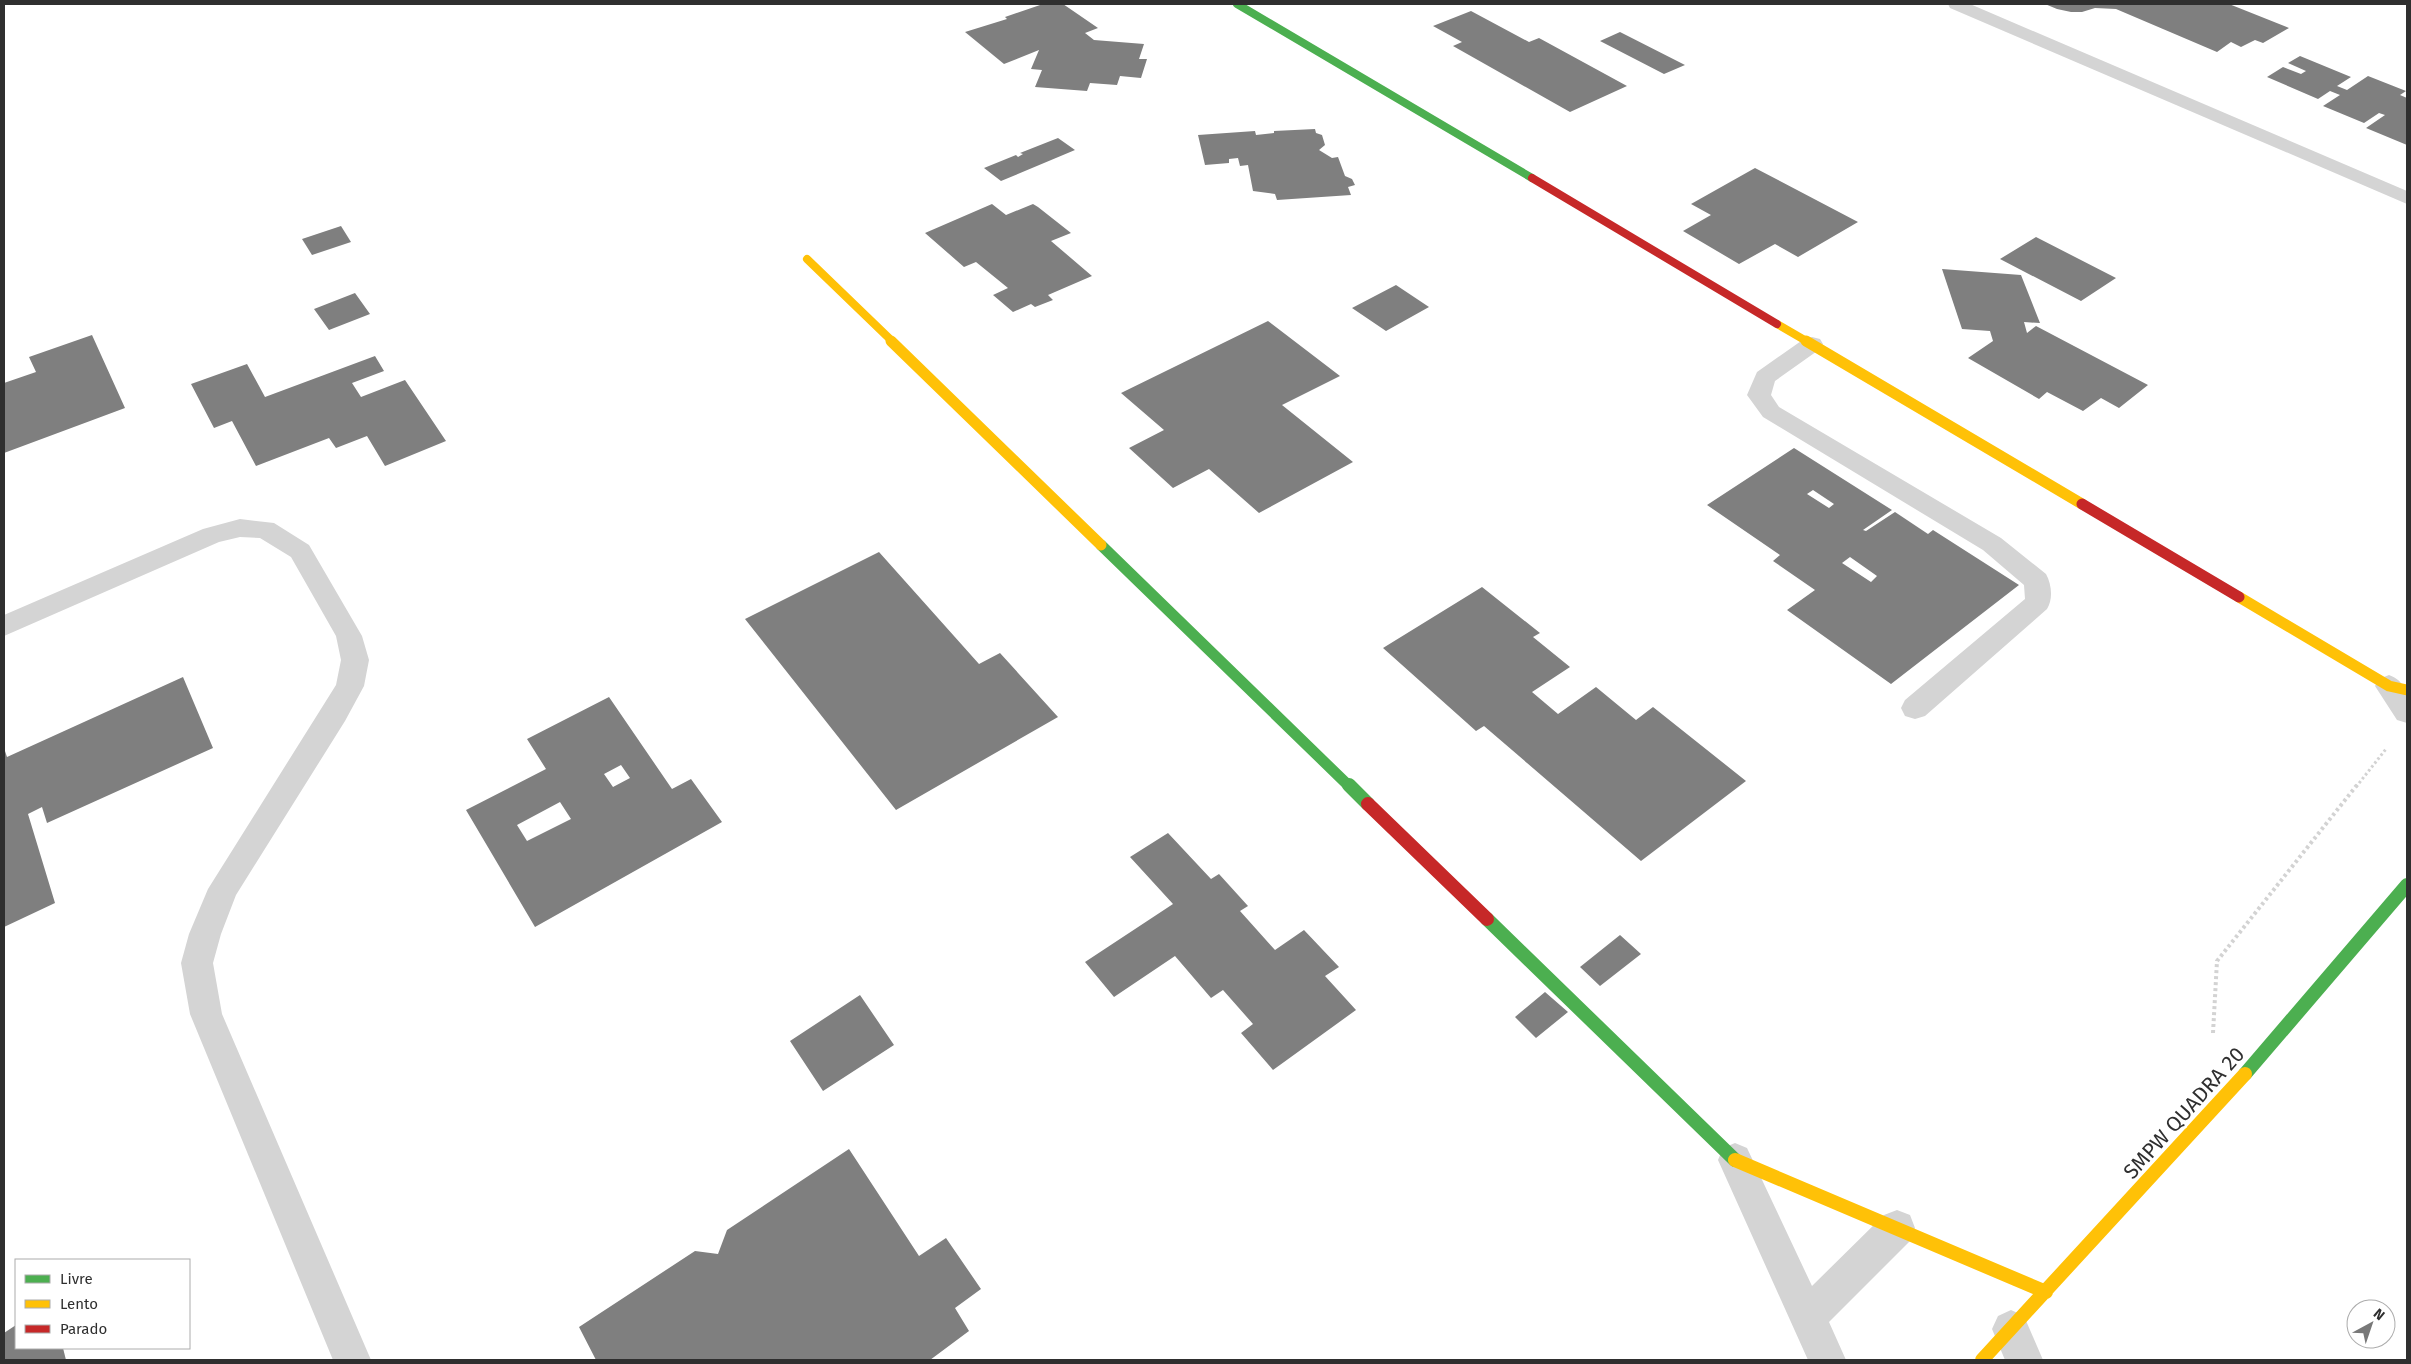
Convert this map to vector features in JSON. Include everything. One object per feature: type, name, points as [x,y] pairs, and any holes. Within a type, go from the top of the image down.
[{"type":"street","points":[[1237,4],[2398,688],[2407,712]]},
{"type":"street","points":[[1956,4],[2407,198]]},
{"type":"street","points":[[807,260],[1735,1160],[1827,1360]]},
{"type":"street","points":[[1812,344],[1765,377],[1759,395],[1771,412],[1992,544],[2038,581],[2038,602],[1915,708]]},
{"type":"street","points":[[4,626],[212,535],[240,528],[265,529],[300,551],[349,636],[356,660],[350,686],[335,713],[223,889],[205,934],[197,963],[206,1014],[352,1360]]},
{"type":"street","name":"SMPW QUADRA 20","points":[[1982,1360],[2018,1344],[2046,1292],[2208,1116],[2407,885]]},
{"type":"street","points":[[1735,1160],[2046,1292]]},
{"type":"street","points":[[1807,1317],[1897,1228]]},
{"type":"path","points":[[2212,1038],[2217,961],[2389,745]]},
{"type":"building","points":[[1043,4],[1063,4],[1098,28],[1085,33],[1094,40],[1144,44],[1139,59],[1147,59],[1141,78],[1120,76],[1117,85],[1090,83],[1087,91],[1035,87],[1042,70],[1031,69],[1039,50],[1004,64],[965,32],[1007,19],[1005,17]]},
{"type":"building","points":[[2045,4],[2229,4],[2289,28],[2263,43],[2255,40],[2241,47],[2231,42],[2217,52],[2116,9],[2095,8],[2082,12],[2071,12]]},
{"type":"building","points":[[1471,11],[1529,42],[1539,38],[1627,86],[1570,112],[1453,46],[1462,42],[1433,26]]},
{"type":"building","points":[[1620,32],[1685,65],[1664,74],[1600,41]]},
{"type":"building","points":[[2300,56],[2351,77],[2337,86],[2347,90],[2368,76],[2406,91],[2400,95],[2407,98],[2407,145],[2366,128],[2385,115],[2379,113],[2364,123],[2323,106],[2340,95],[2330,91],[2318,99],[2267,77],[2283,67],[2301,74],[2306,71],[2288,63]]},
{"type":"building","points":[[1315,129],[1316,133],[1322,135],[1325,145],[1319,150],[1332,158],[1338,157],[1345,176],[1352,179],[1355,185],[1348,187],[1351,195],[1277,200],[1275,194],[1253,191],[1248,165],[1240,166],[1238,158],[1229,159],[1229,163],[1205,165],[1198,135],[1255,131],[1256,135],[1274,133],[1274,131]]},
{"type":"building","points":[[1058,138],[1075,150],[1001,181],[984,168],[1016,155],[1018,157],[1023,154],[1020,153]]},
{"type":"building","points":[[1755,168],[1858,222],[1798,257],[1775,244],[1739,264],[1683,231],[1711,215],[1691,204]]},
{"type":"building","points":[[992,204],[1006,215],[1033,204],[1038,207],[1071,233],[1051,241],[1092,276],[1048,295],[1053,300],[1035,307],[1031,304],[1013,312],[993,295],[1008,288],[976,262],[964,267],[925,233]]},
{"type":"building","points":[[341,226],[351,242],[312,255],[302,239]]},
{"type":"building","points":[[2036,237],[2116,278],[2081,301],[2000,259]]},
{"type":"building","points":[[1942,269],[2021,275],[2040,323],[2024,322],[2027,333],[2036,326],[2148,385],[2119,408],[2101,398],[2083,411],[2047,392],[2039,399],[1968,358],[1993,341],[1990,331],[1962,329]]},
{"type":"building","points":[[1396,285],[1429,307],[1386,331],[1352,308]]},
{"type":"building","points":[[355,293],[370,314],[329,330],[314,309]]},
{"type":"building","points":[[1268,321],[1340,376],[1282,405],[1353,462],[1259,513],[1209,469],[1173,488],[1129,448],[1164,430],[1121,393]]},
{"type":"building","points":[[92,335],[125,408],[4,453],[4,383],[36,372],[29,357]]},
{"type":"building","points":[[375,356],[384,371],[352,383],[361,397],[405,380],[446,441],[385,466],[367,436],[336,448],[329,438],[256,466],[232,421],[214,428],[191,384],[247,364],[265,397]]},
{"type":"building","points":[[1794,448],[1892,510],[1863,530],[1866,531],[1895,512],[1928,534],[1933,530],[2019,585],[1891,684],[1787,610],[1815,590],[1773,561],[1780,555],[1707,505]],"holes":[[[1813,490],[1834,504],[1829,508],[1807,494]],[[1850,557],[1877,576],[1871,582],[1842,563]]]},
{"type":"building","points":[[879,552],[979,664],[1000,653],[1058,717],[896,810],[745,619]]},
{"type":"building","points":[[1482,587],[1540,633],[1533,637],[1570,667],[1532,692],[1558,714],[1596,687],[1636,720],[1653,707],[1746,781],[1641,861],[1484,726],[1476,731],[1383,648]]},
{"type":"building","points":[[183,677],[213,748],[47,823],[42,807],[28,814],[55,903],[4,927],[4,748],[7,757]]},
{"type":"building","points":[[609,697],[672,789],[691,779],[722,822],[535,927],[466,810],[546,769],[527,739]],"holes":[[[621,765],[630,778],[613,787],[604,774]],[[560,802],[571,819],[527,841],[517,825]]]},
{"type":"building","points":[[1168,833],[1211,879],[1219,874],[1248,906],[1240,911],[1275,950],[1304,930],[1339,967],[1325,976],[1356,1010],[1273,1070],[1241,1033],[1253,1024],[1223,990],[1211,998],[1175,956],[1114,997],[1085,962],[1173,904],[1130,857]]},
{"type":"building","points":[[1620,935],[1641,954],[1600,986],[1580,967]]},
{"type":"building","points":[[1545,992],[1568,1012],[1536,1038],[1515,1017]]},
{"type":"building","points":[[860,995],[894,1045],[823,1091],[790,1041]]},
{"type":"building","points":[[849,1149],[919,1256],[946,1238],[981,1289],[955,1308],[969,1331],[930,1360],[596,1360],[579,1327],[695,1251],[718,1254],[727,1230]]},
{"type":"building","points":[[15,1326],[15,1349],[63,1349],[66,1360],[4,1360],[4,1333]]},
{"type":"traffic: fast","points":[[1237,4],[1532,178]]},
{"type":"traffic: fast","points":[[1101,545],[1368,804]]},
{"type":"traffic: fast","points":[[2245,1074],[2407,885]]},
{"type":"traffic: fast","points":[[1487,919],[1735,1160]]},
{"type":"traffic: slow","points":[[807,259],[1101,545]]},
{"type":"traffic: slow","points":[[1777,324],[2082,504]]},
{"type":"traffic: slow","points":[[2239,597],[2389,686],[2407,690]]},
{"type":"traffic: slow","points":[[1982,1360],[2245,1074]]},
{"type":"traffic: slow","points":[[1735,1160],[2046,1292]]},
{"type":"traffic: jam","points":[[1532,178],[1777,324]]},
{"type":"traffic: jam","points":[[2082,504],[2239,597]]},
{"type":"traffic: jam","points":[[1368,804],[1487,919]]}]
